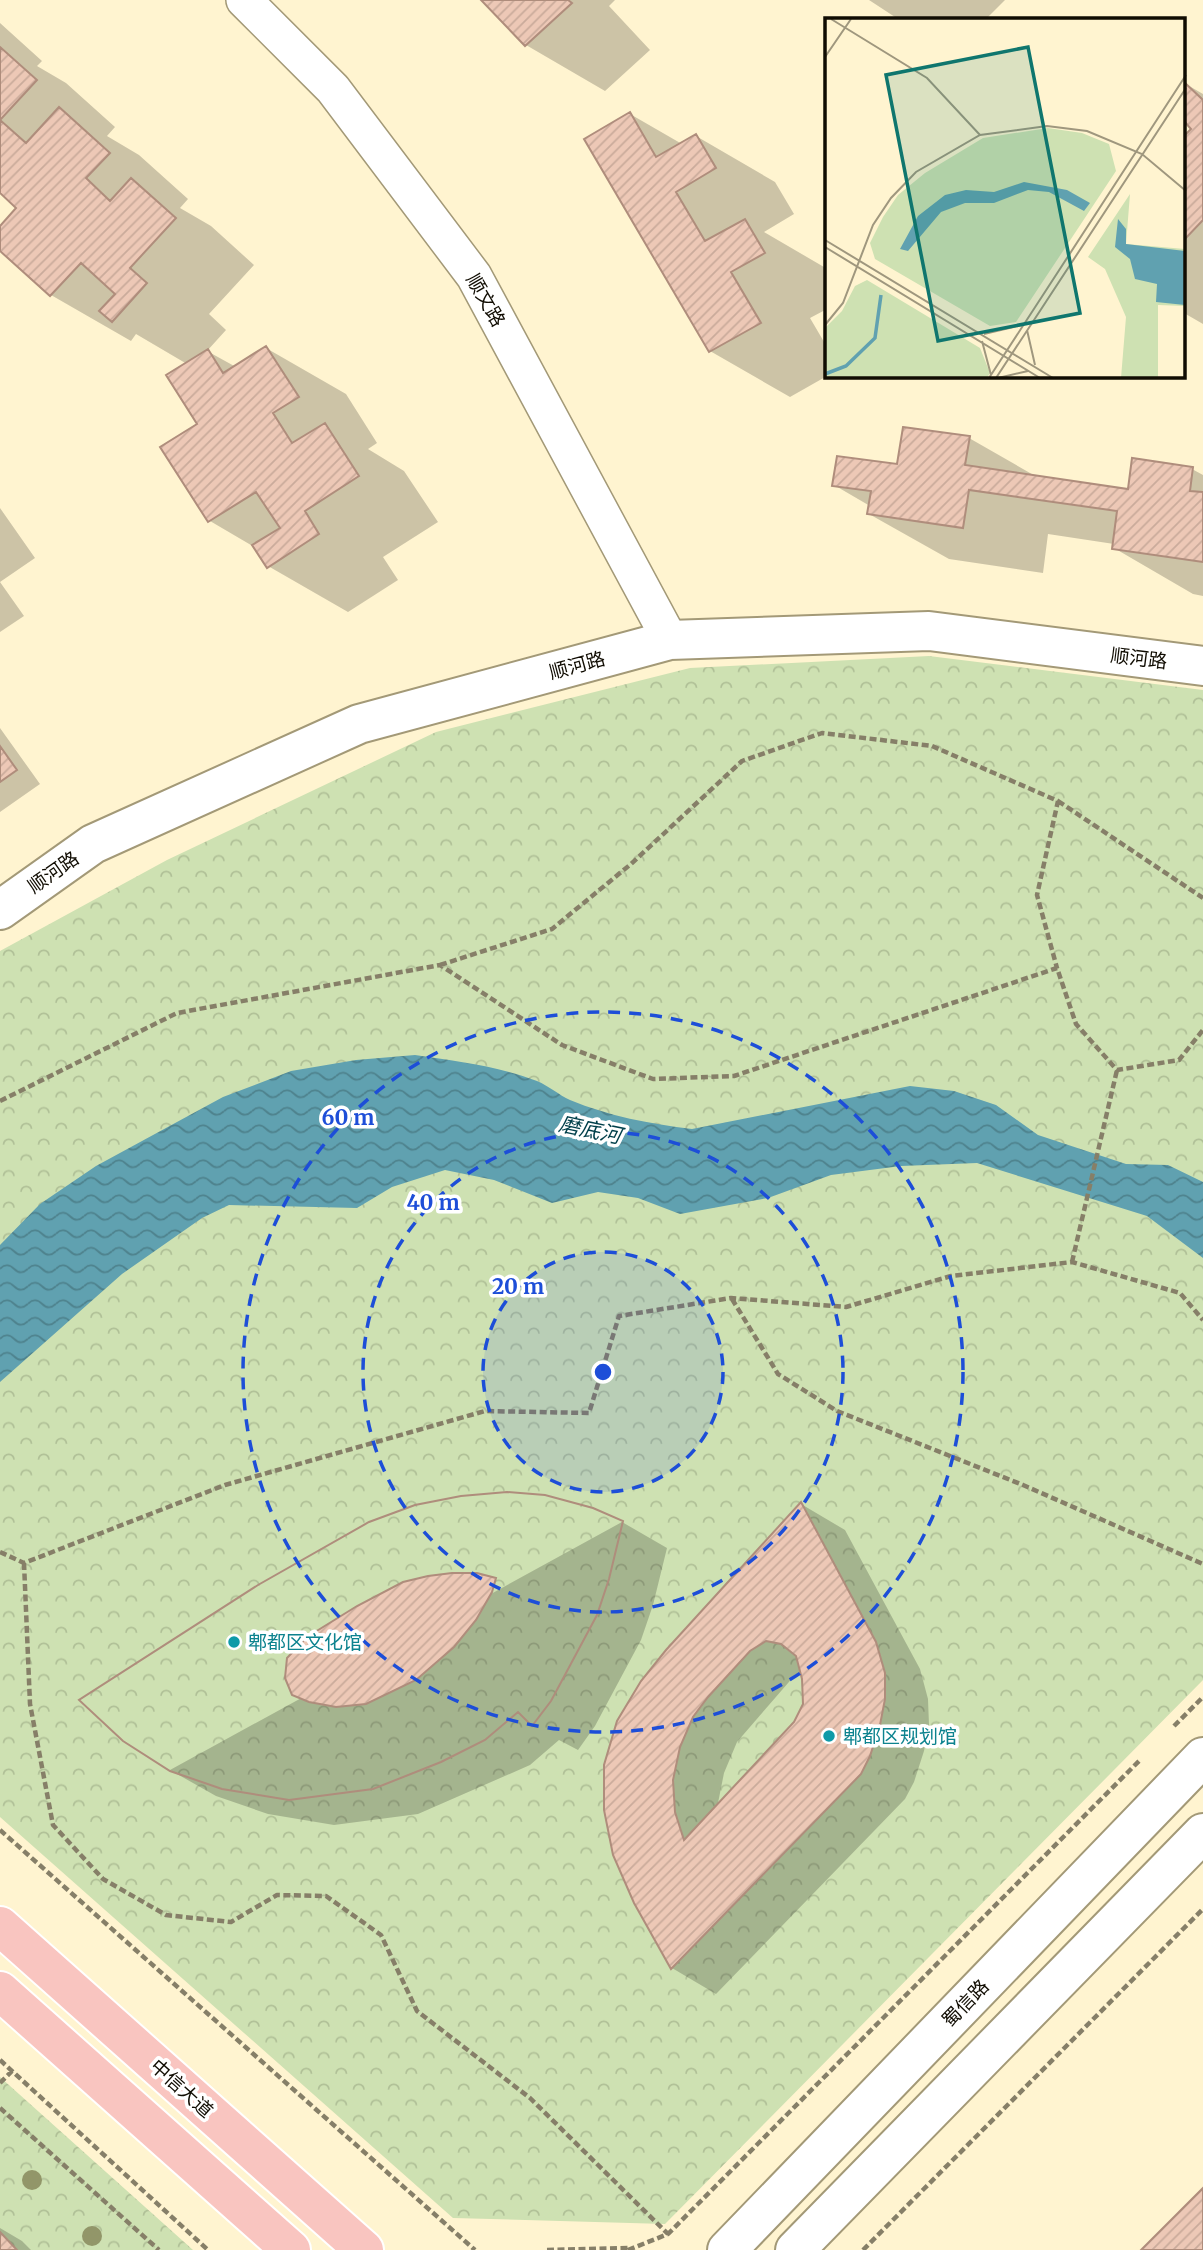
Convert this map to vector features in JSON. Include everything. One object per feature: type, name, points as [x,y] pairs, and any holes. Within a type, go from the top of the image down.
[{"type":"main road","name":"顺河路","points":[[0,910],[93,844],[359,724],[670,640],[929,631],[1203,666]]},
{"type":"main road","name":"蜀信路","points":[[727,2250],[1203,1757]]},
{"type":"main road","points":[[795,2250],[1203,1833]]},
{"type":"main road","name":"中信大道","points":[[0,1926],[364,2250]]},
{"type":"main road","points":[[0,1991],[290,2250]]},
{"type":"street","name":"顺文路","points":[[244,0],[333,89],[474,276],[670,640]]},
{"type":"path","points":[[0,1101],[177,1013],[440,965],[552,929],[631,864],[741,761],[822,733],[932,746],[1058,801],[1203,898]]},
{"type":"path","points":[[1058,801],[1037,895],[1076,1024],[1117,1070]]},
{"type":"path","points":[[440,965],[562,1045],[653,1079],[734,1076],[1057,968]]},
{"type":"path","points":[[1117,1070],[1179,1060],[1203,1030]]},
{"type":"path","points":[[1072,1262],[1117,1070]]},
{"type":"path","points":[[0,1552],[23,1563],[225,1485],[485,1411],[589,1413],[619,1316],[731,1298],[846,1307],[951,1276],[1072,1262],[1180,1293],[1203,1320]]},
{"type":"path","points":[[731,1298],[778,1374],[837,1411],[1023,1485],[1203,1564]]},
{"type":"path","points":[[23,1563],[30,1704],[53,1825],[103,1879],[166,1915],[231,1922],[277,1895],[326,1896],[381,1936],[417,2011],[530,2098],[668,2234]]},
{"type":"path","points":[[1174,1726],[1203,1697]]},
{"type":"path","points":[[547,2250],[630,2249],[668,2234],[1145,1755]]},
{"type":"path","points":[[0,1830],[475,2250]]},
{"type":"path","points":[[863,2250],[1203,1909]]},
{"type":"path","points":[[0,2060],[208,2250]]},
{"type":"path","points":[[0,2083],[12,2071]]},
{"type":"path","points":[[0,2108],[159,2250]]},
{"type":"green space","points":[[929,656],[1203,690],[1203,1680],[665,2224],[453,2218],[0,1817],[0,951],[167,860],[436,732],[690,668]]},
{"type":"green space","points":[[0,2077],[193,2250],[0,2250]]},
{"type":"water","name":"磨底河","points":[[415,1055],[507,1071],[537,1081],[570,1100],[600,1111],[645,1122],[692,1129],[910,1086],[954,1091],[996,1105],[1038,1135],[1126,1164],[1168,1165],[1203,1182],[1203,1258],[1147,1216],[977,1163],[901,1166],[831,1175],[768,1198],[680,1214],[638,1198],[598,1192],[552,1203],[494,1180],[445,1170],[392,1187],[357,1208],[229,1205],[202,1218],[122,1274],[0,1382],[0,1245],[40,1204],[96,1166],[223,1097],[291,1071],[356,1060]]},
{"type":"building","points":[[481,0],[568,0],[572,3],[525,46]]},
{"type":"building","points":[[0,47],[37,80],[0,120]]},
{"type":"building","points":[[1186,84],[1203,100],[1203,220],[1186,238],[1186,134],[1191,129],[1186,123]]},
{"type":"building","points":[[59,107],[110,153],[86,178],[110,201],[131,178],[176,218],[130,268],[147,283],[112,322],[99,311],[115,294],[81,263],[50,296],[0,251],[0,226],[16,208],[0,193],[0,120],[26,143]]},
{"type":"building","points":[[630,112],[656,157],[696,134],[716,168],[676,192],[705,241],[745,219],[765,253],[731,272],[761,323],[709,352],[584,139]]},
{"type":"building","points":[[266,346],[299,397],[273,413],[292,443],[325,423],[359,476],[305,511],[319,534],[267,568],[252,545],[280,528],[256,492],[208,522],[160,447],[197,424],[166,375],[208,349],[223,373]]},
{"type":"building","points":[[903,427],[970,436],[965,465],[1128,489],[1132,458],[1193,467],[1190,491],[1203,492],[1203,562],[1112,549],[1117,511],[969,490],[963,528],[867,514],[871,491],[832,486],[837,456],[897,464]]},
{"type":"building","points":[[0,746],[17,770],[0,782]]},
{"type":"building","name":"郫都区文化馆","points":[[507,1492],[545,1495],[593,1508],[623,1521],[597,1615],[551,1701],[532,1726],[518,1712],[485,1740],[441,1762],[373,1789],[289,1800],[222,1789],[170,1771],[123,1741],[79,1700],[258,1585],[369,1522],[415,1505],[461,1496]],"holes":[[[452,1573],[477,1573],[496,1578],[492,1592],[476,1620],[454,1647],[416,1680],[366,1704],[336,1707],[309,1702],[292,1695],[285,1678],[287,1658],[307,1637],[403,1582]]]},
{"type":"building","name":"郫都区文化馆","points":[[507,1492],[545,1495],[593,1508],[623,1521],[597,1615],[551,1701],[532,1726],[518,1712],[485,1740],[441,1762],[373,1789],[289,1800],[222,1789],[170,1771],[123,1741],[79,1700],[258,1585],[369,1522],[415,1505],[461,1496]]},
{"type":"building","name":"郫都区规划馆","points":[[801,1502],[876,1642],[885,1673],[885,1699],[880,1725],[861,1774],[671,1969],[634,1903],[613,1855],[604,1810],[604,1765],[617,1721],[641,1681]],"holes":[[[766,1641],[781,1644],[796,1656],[802,1679],[803,1704],[794,1722],[684,1840],[675,1812],[673,1780],[680,1747],[693,1717],[750,1651]]]},
{"type":"building","points":[[1203,2188],[1203,2250],[1141,2250]]},
{"type":"building","points":[[1203,2188],[1203,2250],[1141,2250]]},
{"type":"building","points":[[1203,2188],[1203,2250],[1141,2250]]},
{"type":"building","points":[[0,2232],[17,2250],[0,2250]]},
{"type":"place","name":"郫都区文化馆","points":[[234,1642]]},
{"type":"place","name":"郫都区规划馆","points":[[829,1736]]}]
